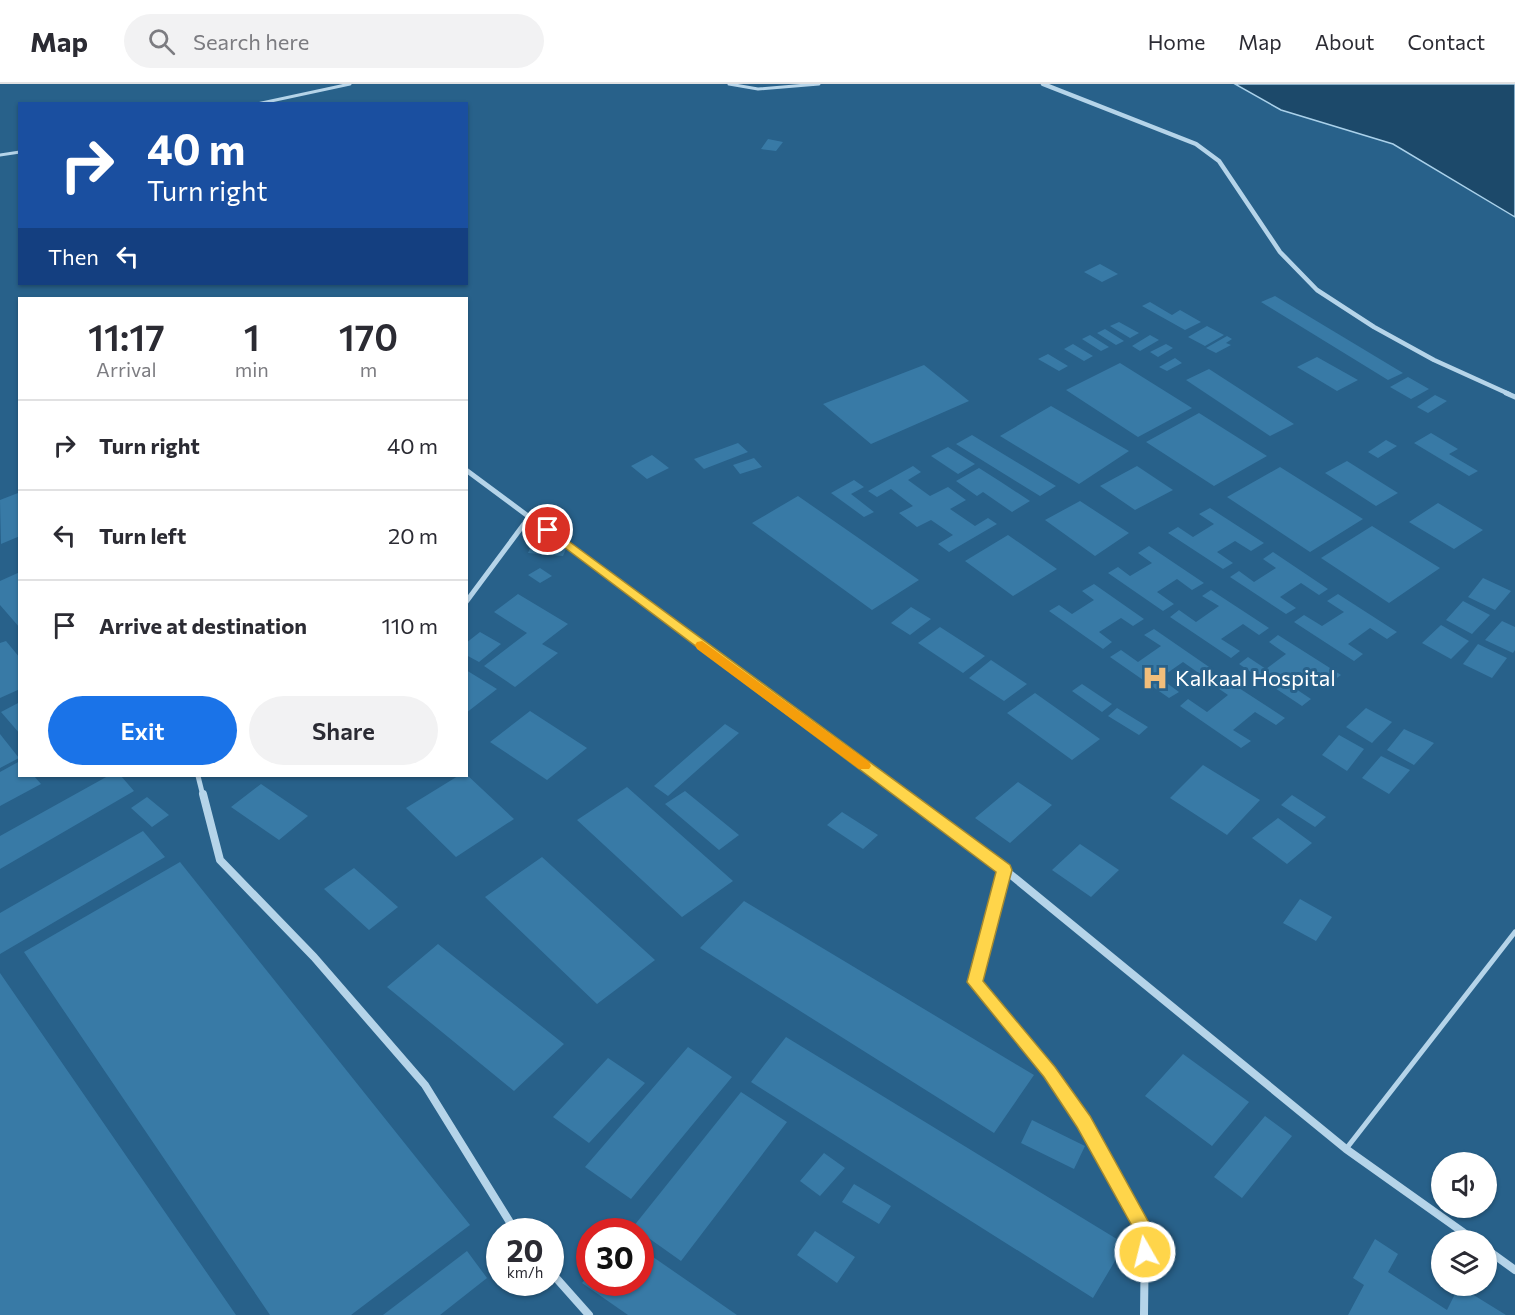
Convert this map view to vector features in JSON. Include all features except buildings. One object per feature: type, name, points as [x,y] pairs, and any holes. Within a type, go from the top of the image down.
[{"type":"street","points":[[1043,84],[1196,144],[1219,161],[1280,252],[1317,290],[1374,327],[1434,360],[1515,396]]},
{"type":"street","points":[[468,471],[1005,870],[1346,1149],[1460,1230]]},
{"type":"street","points":[[468,599],[530,516]]},
{"type":"street","points":[[198,777],[220,860],[314,957],[425,1085],[507,1218]]},
{"type":"street","points":[[1005,870],[975,982],[1055,1080],[1083,1122],[1145,1232],[1144,1315]]},
{"type":"street","points":[[1497,1258],[1515,1270]]},
{"type":"street","points":[[564,1287],[589,1315]]},
{"type":"lane","points":[[266,102],[350,84]]},
{"type":"lane","points":[[729,84],[758,89],[819,84]]},
{"type":"lane","points":[[0,155],[18,152]]},
{"type":"lane","points":[[1346,1149],[1515,932]]},
{"type":"water","points":[[1235,84],[1515,84],[1515,217],[1393,144],[1281,110]]},
{"type":"slow traffic","points":[[702,645],[864,766]]},
{"type":"place","name":"Kalkaal Hospital","points":[[1155,678]]},
{"type":"route","points":[[548,530],[1005,870],[975,982],[1050,1072],[1083,1122],[1145,1232],[1145,1252]]}]
